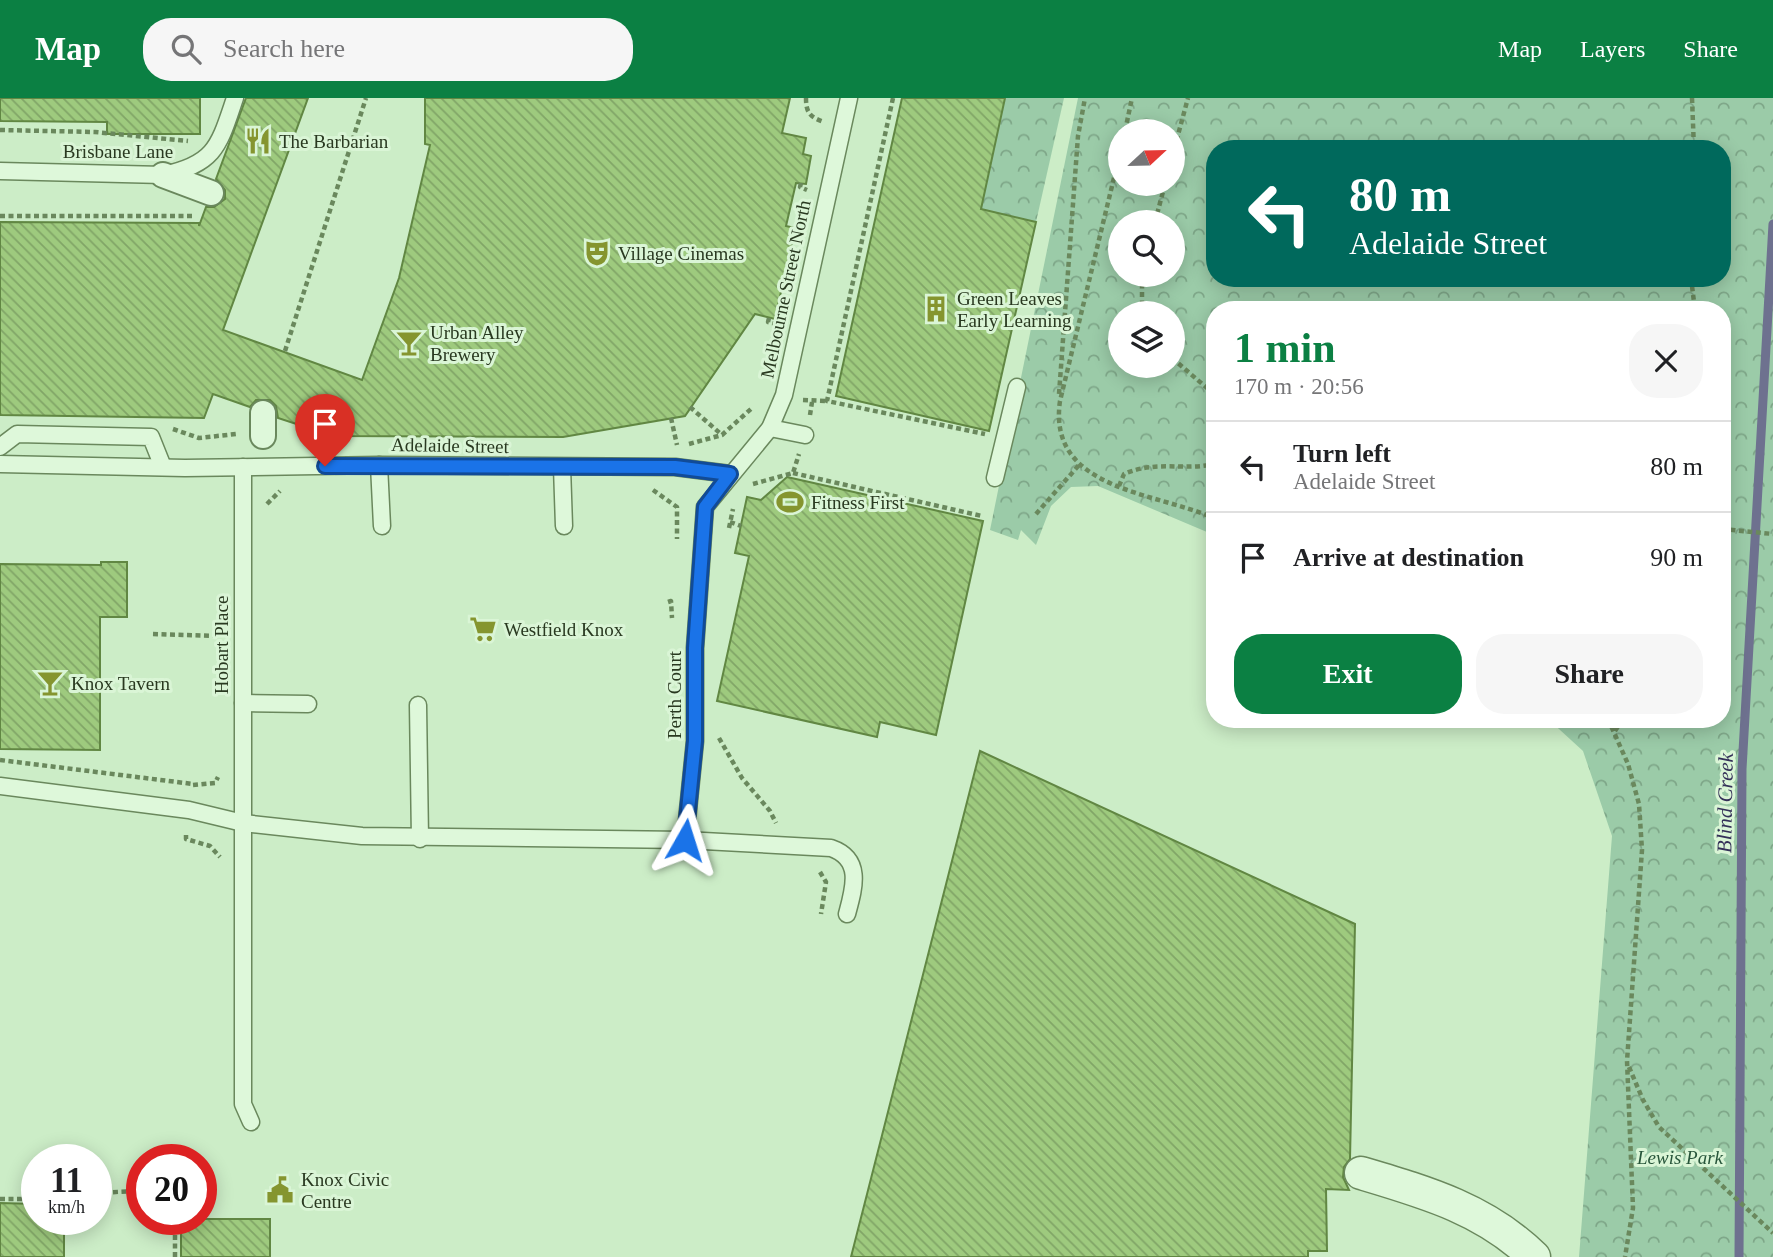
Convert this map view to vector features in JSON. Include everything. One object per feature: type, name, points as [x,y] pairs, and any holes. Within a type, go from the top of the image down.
[{"type":"street","points":[[163,175],[211,193]]},
{"type":"street","points":[[1361,1173],[1469,1209],[1497,1225],[1534,1257]]},
{"type":"lane","name":"Brisbane Lane","points":[[0,171],[163,175],[190,168],[214,152],[235,98]]},
{"type":"lane","name":"Melbourne Street North","points":[[730,474],[770,428],[784,395],[849,98]]},
{"type":"lane","points":[[995,478],[1017,387]]},
{"type":"lane","points":[[770,428],[805,435]]},
{"type":"lane","points":[[0,447],[16,434],[151,437],[163,467]]},
{"type":"lane","name":"Adelaide Street","points":[[0,464],[163,467],[675,467],[730,474]]},
{"type":"lane","points":[[379,465],[382,526]]},
{"type":"lane","name":"Hobart Place","points":[[243,467],[243,1104],[251,1122]]},
{"type":"lane","points":[[562,467],[564,526]]},
{"type":"lane","points":[[705,507],[730,474]]},
{"type":"lane","name":"Perth Court","points":[[685,840],[695,741],[695,648],[705,507]]},
{"type":"lane","points":[[243,703],[308,704]]},
{"type":"lane","points":[[418,705],[420,839]]},
{"type":"lane","points":[[0,786],[189,810],[243,823],[362,836],[420,839],[685,840],[831,848],[847,857],[856,877],[847,914]]},
{"type":"path","points":[[285,351],[366,98]]},
{"type":"path","points":[[806,98],[806,109],[812,118],[824,122],[821,136]]},
{"type":"path","points":[[893,98],[827,401],[987,434],[1007,427]]},
{"type":"path","points":[[1085,98],[1077,150],[1059,412],[1064,444],[1079,465],[1091,475],[1206,515]]},
{"type":"path","points":[[1128,119],[1132,98]]},
{"type":"path","points":[[1182,119],[1188,98]]},
{"type":"path","points":[[1692,98],[1694,140]]},
{"type":"path","points":[[805,204],[811,177]]},
{"type":"path","points":[[800,183],[800,187],[808,190]]},
{"type":"path","points":[[1059,412],[1110,196]]},
{"type":"path","points":[[776,336],[781,311]]},
{"type":"path","points":[[769,317],[768,322],[778,325]]},
{"type":"path","points":[[1185,369],[1206,387]]},
{"type":"path","points":[[663,445],[706,442],[722,435],[744,417],[756,400]]},
{"type":"path","points":[[793,473],[812,402]]},
{"type":"path","points":[[690,407],[722,435]]},
{"type":"path","points":[[671,418],[677,446]]},
{"type":"path","points":[[170,428],[199,438],[239,434],[263,424]]},
{"type":"path","points":[[1119,486],[1124,474],[1136,469],[1174,464],[1206,464]]},
{"type":"path","points":[[1036,514],[1079,465]]},
{"type":"path","points":[[746,492],[751,484],[793,473],[982,516]]},
{"type":"path","points":[[263,517],[266,505],[273,496],[281,490],[294,488]]},
{"type":"path","points":[[642,490],[653,491],[677,507],[733,509]]},
{"type":"path","points":[[727,533],[733,509],[739,500]]},
{"type":"path","points":[[677,507],[677,543]]},
{"type":"path","points":[[730,522],[741,526]]},
{"type":"path","points":[[1731,530],[1773,534]]},
{"type":"path","points":[[677,592],[677,618]]},
{"type":"path","points":[[153,634],[242,636]]},
{"type":"path","points":[[1613,728],[1628,764],[1639,804],[1642,850],[1627,1061],[1633,1208],[1625,1257]]},
{"type":"path","points":[[717,732],[742,778],[775,818],[776,846]]},
{"type":"path","points":[[0,760],[193,784],[215,783],[218,772]]},
{"type":"path","points":[[192,792],[193,784]]},
{"type":"path","points":[[186,835],[186,839],[210,846],[223,862]]},
{"type":"path","points":[[812,870],[823,873],[826,882],[821,914]]},
{"type":"path","points":[[1627,1061],[1643,1100],[1659,1126],[1773,1233]]},
{"type":"path","points":[[0,1199],[21,1199]]},
{"type":"path","points":[[175,1235],[175,1257]]},
{"type":"green space","points":[[1005,98],[1064,98],[1036,222],[981,209]]},
{"type":"green space","name":"Lewis Park","points":[[1078,98],[1773,98],[1773,1257],[1579,1257],[1612,836],[1583,751],[1558,728],[1731,728],[1731,301],[1206,301],[1206,532],[1098,486],[1071,487],[1051,506],[1036,545],[1021,530],[1018,540],[990,530]]},
{"type":"building","points":[[0,98],[200,98],[200,134],[107,134],[107,122],[0,121]]},
{"type":"building","points":[[246,98],[308,98],[223,330],[362,380],[399,278],[430,145],[425,144],[425,98],[790,98],[782,133],[806,138],[803,154],[811,156],[806,184],[796,183],[786,226],[795,228],[775,319],[755,314],[685,416],[563,437],[333,436],[278,418],[276,406],[270,400],[256,400],[250,407],[213,394],[204,418],[0,415],[0,222],[199,223],[199,226],[206,207],[214,207],[225,199],[225,190],[216,179]]},
{"type":"building","name":"Green Leaves Early Learning","points":[[902,98],[1005,98],[981,209],[1036,222],[989,431],[836,396]]},
{"type":"building","points":[[787,477],[983,521],[936,735],[880,722],[877,737],[717,701],[749,556],[735,553],[747,497],[761,500]]},
{"type":"building","name":"Knox Tavern","points":[[101,562],[127,562],[127,617],[100,617],[100,750],[0,749],[0,564],[101,565]]},
{"type":"building","points":[[980,751],[1355,924],[1350,1159],[1344,1167],[1343,1177],[1349,1190],[1326,1189],[1327,1251],[1308,1251],[1308,1257],[851,1257]]},
{"type":"building","points":[[0,1203],[21,1204],[21,1235],[64,1235],[64,1257],[0,1257]]},
{"type":"building","points":[[217,1219],[270,1219],[270,1257],[181,1257],[181,1235],[217,1235]]},
{"type":"waterway","name":"Blind Creek","points":[[1739,1257],[1742,769],[1773,224]]},
{"type":"place","name":"The Barbarian","points":[[258,141]]},
{"type":"place","name":"Village Cinemas","points":[[597,253]]},
{"type":"place","name":"Green Leaves Early Learning","points":[[936,309]]},
{"type":"place","name":"Urban Alley Brewery","points":[[409,343]]},
{"type":"place","name":"Fitness First","points":[[790,502]]},
{"type":"place","name":"Westfield Knox","points":[[483,629]]},
{"type":"place","name":"Knox Tavern","points":[[50,683]]},
{"type":"place","name":"Knox Civic Centre","points":[[280,1190]]},
{"type":"route","points":[[325,466],[675,467],[730,474],[705,507],[695,648],[695,741],[685,840]]}]
